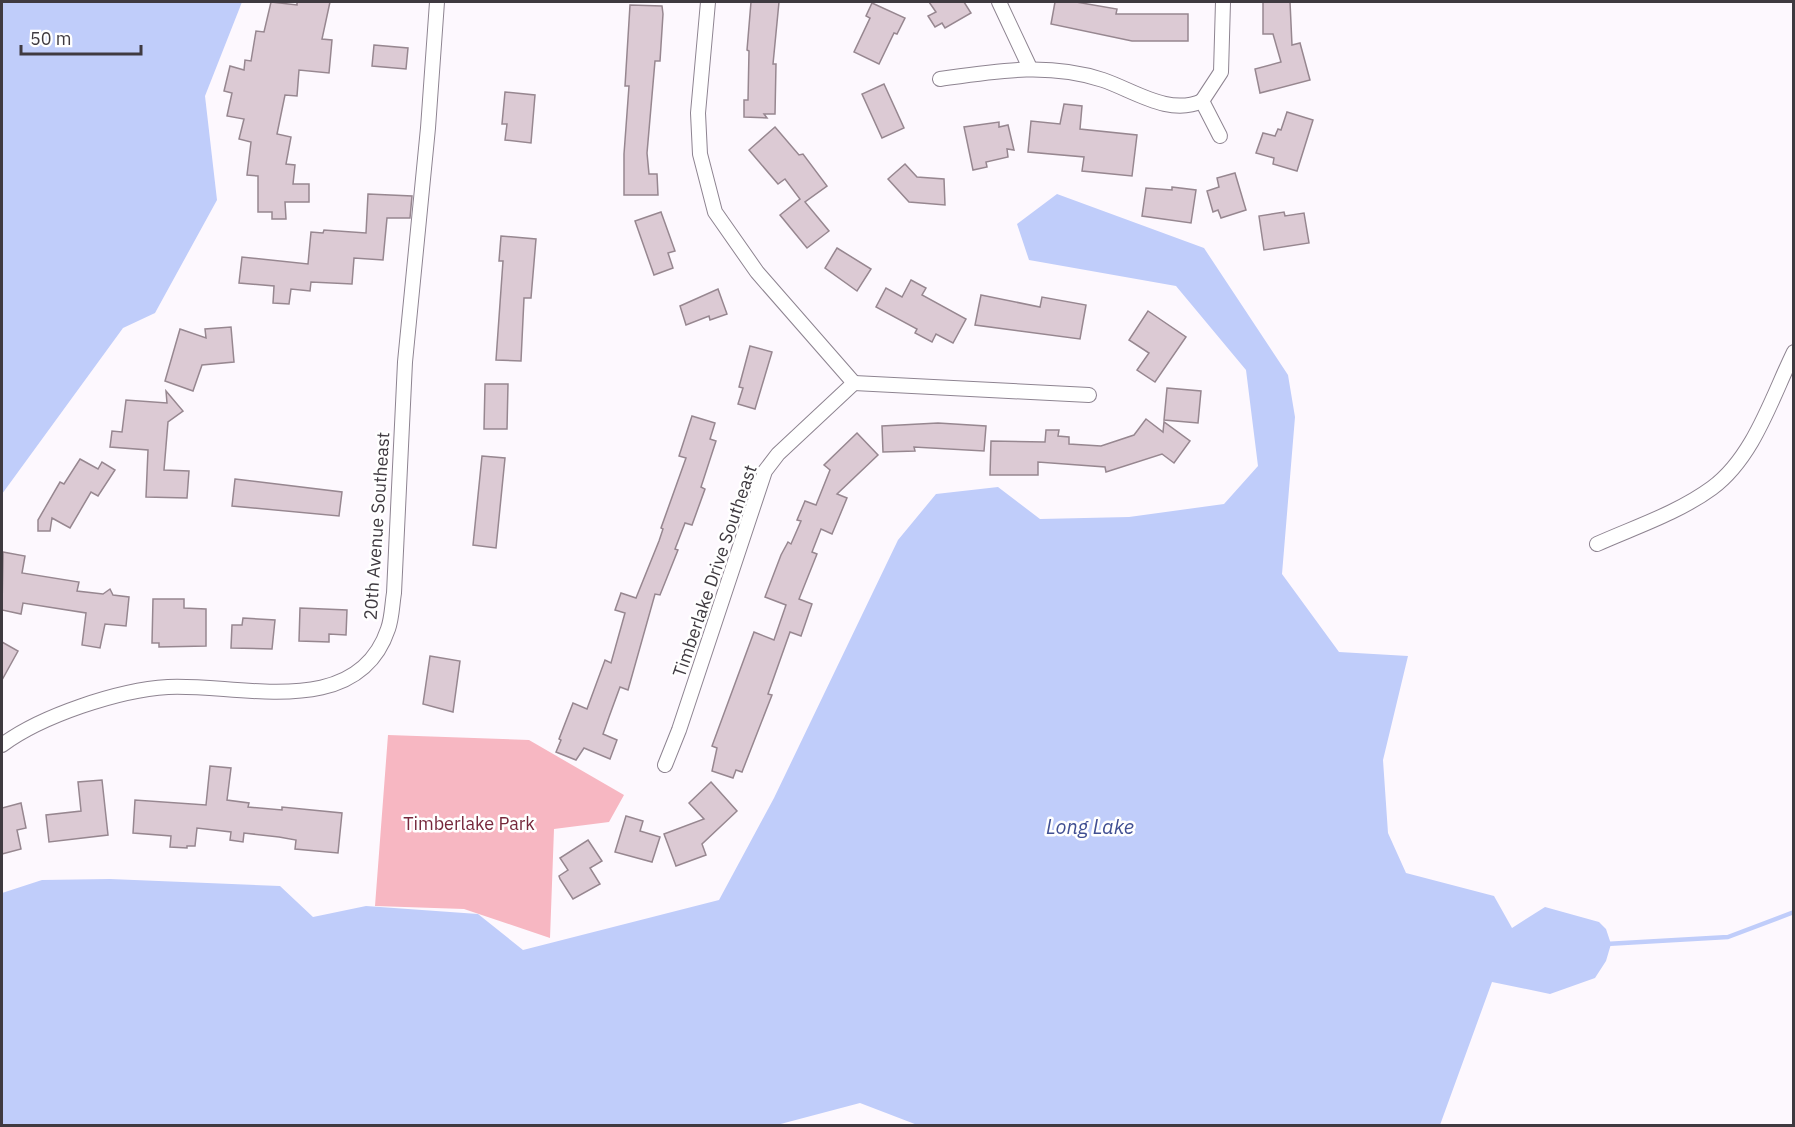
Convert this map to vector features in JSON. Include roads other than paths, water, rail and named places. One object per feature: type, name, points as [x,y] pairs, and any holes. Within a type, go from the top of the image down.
[{"type":"street","name":"20th Avenue Southeast","points":[[2,745],[83,705],[130,692],[168,687],[295,692],[321,687],[356,673],[379,646],[388,629],[394,593],[405,362],[428,128],[437,2]]},
{"type":"street","points":[[708,2],[698,113],[700,154],[715,212],[757,272],[854,383],[1089,395]]},
{"type":"street","points":[[999,2],[1030,68]]},
{"type":"street","points":[[940,79],[1030,68],[1070,71],[1168,105],[1188,107],[1202,101],[1221,72],[1223,2]]},
{"type":"street","points":[[1202,101],[1220,136]]},
{"type":"street","points":[[1597,544],[1680,507],[1713,487],[1733,467],[1755,434],[1794,352]]},
{"type":"street","name":"Timberlake Drive Southeast","points":[[665,765],[680,730],[765,471],[778,454],[854,383]]},
{"type":"water","points":[[2,2],[242,2],[205,96],[217,200],[155,313],[123,328],[2,494]]},
{"type":"water","name":"Long Lake","points":[[1057,194],[1204,248],[1288,375],[1295,417],[1282,574],[1339,652],[1408,656],[1383,760],[1388,833],[1406,873],[1494,896],[1512,928],[1545,907],[1599,922],[1606,929],[1611,944],[1606,961],[1595,978],[1550,994],[1492,982],[1440,1125],[920,1126],[860,1103],[773,1126],[2,1125],[2,893],[42,880],[110,879],[280,886],[313,917],[366,906],[478,914],[523,950],[719,900],[774,798],[898,540],[936,494],[998,487],[1040,519],[1129,517],[1224,504],[1258,466],[1246,370],[1176,286],[1029,260],[1017,224]]},
{"type":"waterway","points":[[1606,944],[1728,937],[1794,912]]},
{"type":"park label","name":"Timberlake Park","points":[[469,824]]}]
